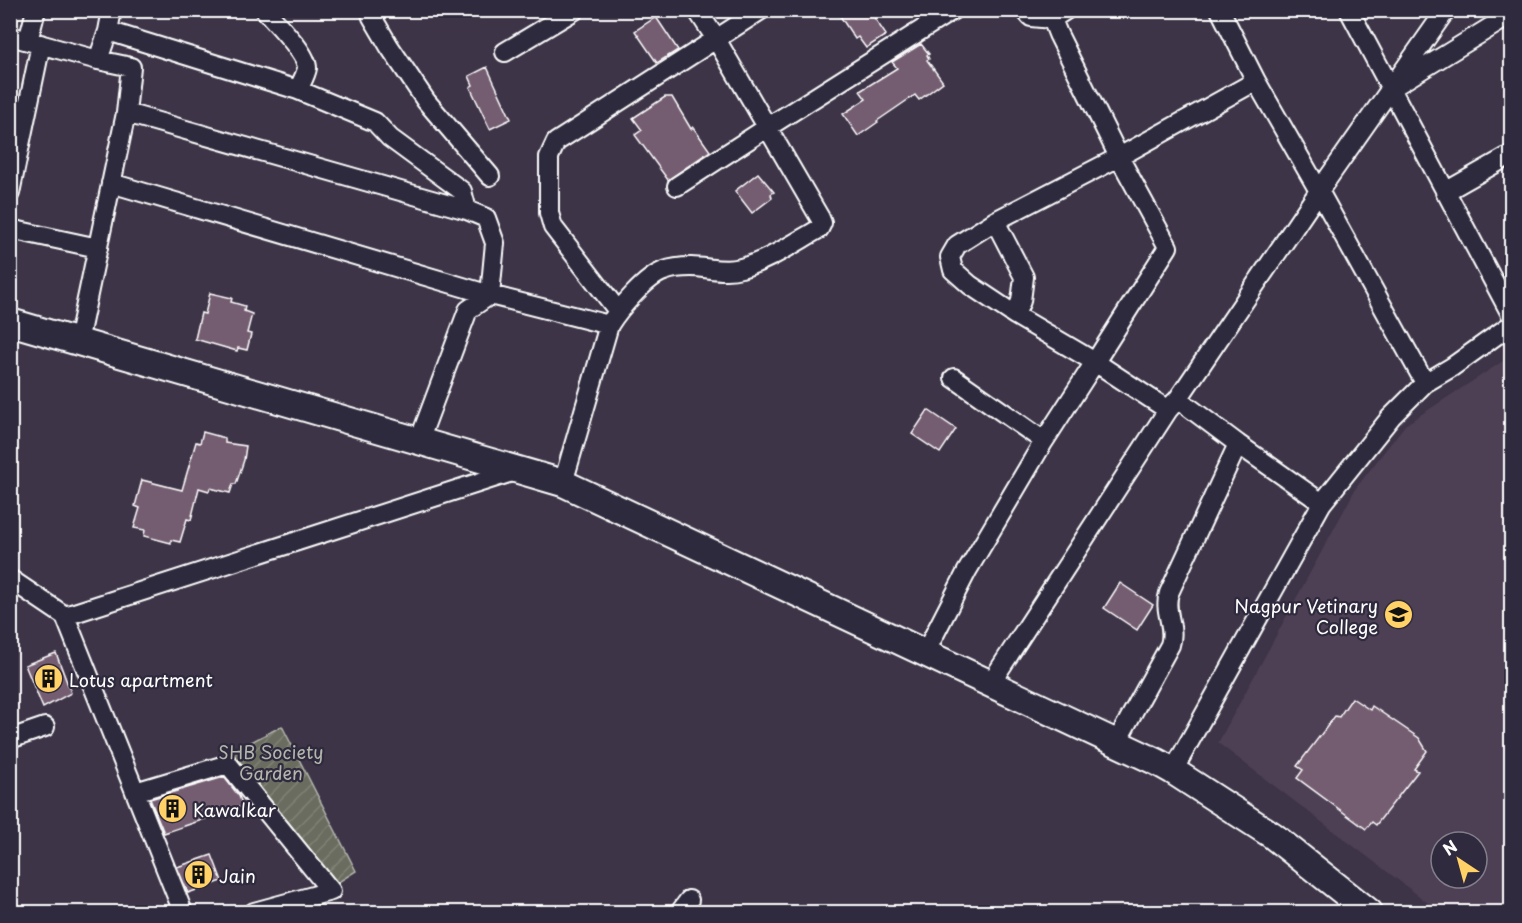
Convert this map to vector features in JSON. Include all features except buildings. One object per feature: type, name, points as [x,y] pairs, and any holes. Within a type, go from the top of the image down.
[{"type":"street","points":[[10,193],[27,40],[36,10]]},
{"type":"street","points":[[98,60],[108,31],[112,10]]},
{"type":"street","points":[[265,10],[302,53],[306,62],[307,71],[298,90]]},
{"type":"street","points":[[505,52],[575,10]]},
{"type":"street","points":[[563,483],[614,318],[652,277],[675,268],[692,267],[728,271],[741,268],[819,229],[822,223],[768,127],[697,10]]},
{"type":"street","points":[[614,318],[550,220],[549,157],[552,149],[556,142],[760,10]]},
{"type":"street","points":[[677,186],[952,10]]},
{"type":"street","points":[[924,652],[967,571],[1044,441],[1168,247],[1119,157],[1058,34],[1059,15],[1031,17],[1025,10]]},
{"type":"street","points":[[1220,10],[1256,81],[1425,383]]},
{"type":"street","points":[[1349,10],[1512,316]]},
{"type":"street","points":[[990,684],[1173,405],[1446,10]]},
{"type":"street","points":[[375,13],[389,46],[426,101],[490,176]]},
{"type":"street","points":[[1391,88],[1512,14]]},
{"type":"street","points":[[108,31],[298,90],[375,122],[390,138],[462,191],[467,210]]},
{"type":"street","points":[[27,40],[131,67],[126,112],[78,342]]},
{"type":"street","points":[[1256,81],[1119,157],[995,221],[957,245],[950,257],[953,270],[970,285],[1015,315],[1238,444],[1322,503]]},
{"type":"street","points":[[126,112],[467,210],[486,218],[495,243],[490,295]]},
{"type":"street","points":[[1445,192],[1512,154]]},
{"type":"street","points":[[111,183],[490,295],[614,318]]},
{"type":"street","points":[[995,221],[1024,277],[1021,301],[1015,315]]},
{"type":"street","points":[[10,230],[98,248]]},
{"type":"street","points":[[419,441],[468,310],[490,295]]},
{"type":"street","points":[[10,322],[563,483],[1173,771],[1272,835],[1369,912]]},
{"type":"street","points":[[1173,771],[1322,503],[1391,417],[1425,383],[1452,367],[1512,324]]},
{"type":"street","points":[[954,378],[1044,441]]},
{"type":"street","points":[[1116,743],[1170,645],[1173,636],[1166,602],[1169,593],[1238,444]]},
{"type":"street","points":[[65,616],[518,470]]},
{"type":"street","points":[[10,579],[65,616],[183,912]]},
{"type":"street","points":[[10,739],[45,727]]},
{"type":"street","points":[[135,792],[228,764],[331,891],[254,912]]},
{"type":"shaded area","name":"Nagpur Vetinary College","points":[[1511,356],[1511,912],[1440,912],[1218,743],[1356,488],[1405,425]]},
{"type":"green space","name":"SHB Society Garden","points":[[282,726],[356,871],[337,883],[232,752]]},
{"type":"place","name":"Nagpur Vetinary College","points":[[1399,615]]},
{"type":"place","name":"Lotus apartment","points":[[48,679]]},
{"type":"place","name":"Kawalkar","points":[[172,809]]},
{"type":"place","name":"Jain","points":[[198,875]]}]
